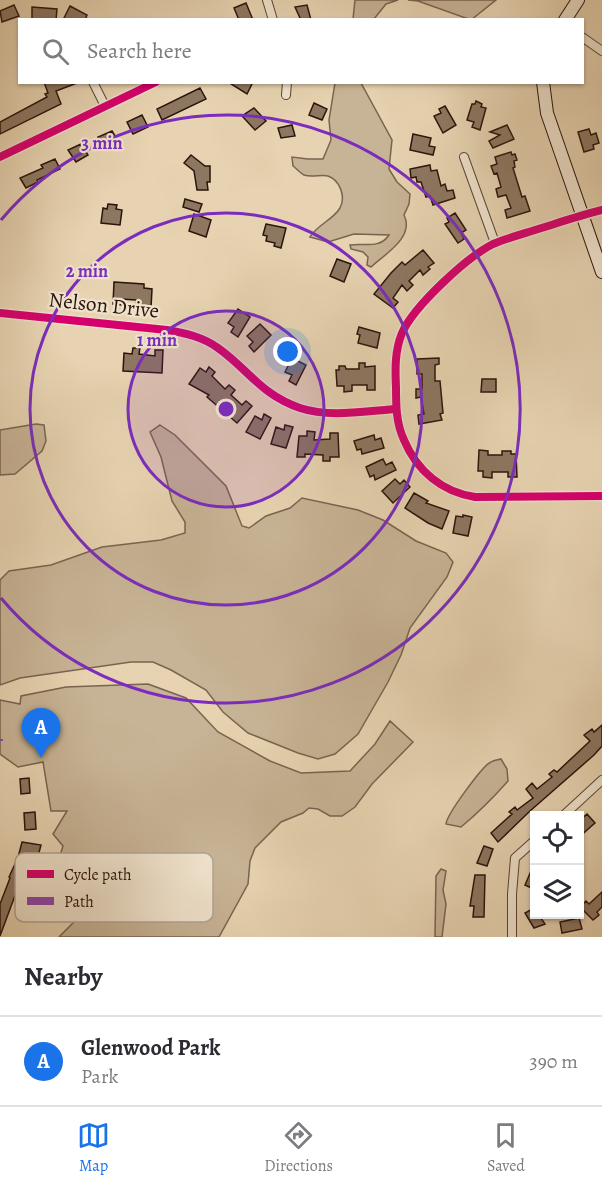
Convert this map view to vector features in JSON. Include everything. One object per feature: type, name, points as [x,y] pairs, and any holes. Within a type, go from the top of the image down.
[{"type":"street","points":[[267,0],[272,18]]},
{"type":"street","points":[[566,18],[578,0]]},
{"type":"street","points":[[584,39],[602,51]]},
{"type":"street","points":[[94,84],[105,106]]},
{"type":"street","points":[[0,157],[152,84]]},
{"type":"street","points":[[286,95],[287,84]]},
{"type":"street","points":[[543,84],[547,113],[602,272]]},
{"type":"street","points":[[464,157],[495,243]]},
{"type":"street","points":[[602,210],[495,243],[469,261],[426,300],[411,318],[402,334],[396,354],[396,409],[402,437],[413,459],[431,478],[461,494],[484,498],[602,496]]},
{"type":"street","name":"Nelson Drive","points":[[0,313],[188,334],[219,348],[261,386],[291,404],[330,413],[396,409]]},
{"type":"street","points":[[568,811],[602,780]]},
{"type":"street","points":[[512,937],[515,858],[530,845]]},
{"type":"shaded area","points":[[355,0],[398,0],[386,4],[375,18],[353,18]]},
{"type":"shaded area","points":[[408,0],[496,0],[474,18],[465,18],[418,1]]},
{"type":"shaded area","points":[[335,84],[362,84],[392,140],[389,169],[397,182],[410,194],[404,215],[406,223],[402,238],[371,267],[367,265],[368,257],[363,252],[351,249],[350,245],[376,244],[389,235],[354,234],[328,242],[310,237],[340,208],[341,189],[336,181],[328,176],[304,175],[293,166],[292,157],[323,159],[331,140],[329,120]]},
{"type":"shaded area","points":[[36,424],[44,425],[46,441],[42,451],[15,474],[0,475],[0,430]]},
{"type":"shaded area","points":[[160,425],[175,435],[226,486],[242,526],[249,528],[266,516],[290,508],[302,498],[358,510],[383,520],[416,541],[446,553],[453,562],[447,577],[410,628],[401,655],[388,682],[358,734],[335,754],[318,759],[248,733],[223,712],[206,690],[153,662],[131,662],[20,678],[0,685],[0,580],[9,571],[51,565],[102,547],[161,540],[185,533],[185,522],[172,501],[161,457],[150,432]]},
{"type":"shaded area","points":[[148,684],[186,698],[218,732],[270,761],[301,773],[350,771],[375,744],[390,721],[413,742],[372,784],[355,807],[342,816],[330,816],[318,809],[309,808],[281,822],[255,848],[250,861],[248,884],[219,937],[59,937],[74,922],[213,922],[213,853],[61,853],[63,846],[53,834],[67,811],[51,811],[43,762],[18,767],[0,754],[0,700],[20,704],[21,696],[66,687]]},
{"type":"shaded area","points":[[501,759],[507,769],[508,781],[461,827],[446,824],[474,780],[487,765]]},
{"type":"shaded area","points":[[441,869],[446,871],[443,890],[446,904],[442,937],[435,937],[436,876]]},
{"type":"building","points":[[246,3],[252,18],[238,18],[234,8]]},
{"type":"building","points":[[14,5],[19,16],[2,22],[0,11]]},
{"type":"building","points":[[307,5],[310,18],[300,18],[295,7]]},
{"type":"building","points":[[70,6],[87,15],[86,18],[64,18]]},
{"type":"building","points":[[32,7],[57,9],[56,18],[32,18]]},
{"type":"building","points":[[45,84],[74,84],[56,91],[61,104],[0,134],[0,122],[47,97],[45,94],[48,93]]},
{"type":"building","points":[[231,84],[252,84],[247,94]]},
{"type":"building","points":[[200,88],[206,99],[162,120],[157,109]]},
{"type":"building","points":[[476,101],[482,104],[481,107],[486,108],[480,130],[472,127],[474,122],[467,120],[472,104]]},
{"type":"building","points":[[314,103],[327,109],[322,120],[309,115]]},
{"type":"building","points":[[445,106],[456,125],[443,133],[434,116],[441,113],[439,109]]},
{"type":"building","points":[[254,108],[266,121],[255,130],[242,116]]},
{"type":"building","points":[[142,115],[148,127],[133,134],[127,122]]},
{"type":"building","points":[[292,125],[295,136],[281,138],[278,128]]},
{"type":"building","points":[[507,125],[514,139],[493,148],[489,141],[500,135],[490,132]]},
{"type":"building","points":[[589,129],[591,135],[596,133],[599,143],[593,145],[594,149],[584,152],[578,132]]},
{"type":"building","points":[[112,131],[118,141],[104,148],[98,137]]},
{"type":"building","points":[[413,134],[431,138],[429,146],[435,147],[433,155],[410,150]]},
{"type":"building","points":[[81,144],[88,155],[76,162],[68,150]]},
{"type":"building","points":[[511,152],[512,155],[515,154],[517,160],[514,161],[515,167],[513,168],[522,197],[525,196],[530,211],[507,218],[505,210],[511,208],[506,195],[498,197],[496,189],[501,187],[497,173],[494,174],[491,166],[497,164],[495,157]]},
{"type":"building","points":[[191,155],[205,166],[210,166],[208,190],[197,190],[194,171],[184,163]]},
{"type":"building","points":[[55,159],[60,169],[26,188],[20,178],[43,168],[41,165]]},
{"type":"building","points":[[430,165],[431,171],[437,170],[441,186],[445,184],[447,191],[453,190],[455,198],[433,205],[430,196],[426,197],[421,182],[417,182],[416,177],[411,178],[410,169]]},
{"type":"building","points":[[185,199],[202,204],[199,212],[183,207]]},
{"type":"building","points":[[108,204],[117,205],[116,209],[122,210],[120,225],[101,223],[103,208],[107,209]]},
{"type":"building","points":[[455,213],[466,230],[461,233],[464,239],[458,243],[445,224],[449,222],[447,218]]},
{"type":"building","points":[[194,214],[211,220],[206,237],[189,231]]},
{"type":"building","points":[[266,224],[286,228],[281,248],[274,246],[275,243],[266,241],[267,236],[263,235]]},
{"type":"building","points":[[423,250],[434,263],[423,275],[420,270],[409,281],[413,285],[407,291],[402,285],[393,298],[398,302],[393,308],[374,294],[402,262],[405,265]]},
{"type":"building","points":[[337,259],[351,264],[344,282],[330,276]]},
{"type":"building","points":[[114,282],[144,284],[144,288],[152,289],[151,308],[136,305],[136,300],[121,299],[121,305],[113,304]]},
{"type":"building","points":[[238,309],[250,317],[238,337],[231,332],[234,327],[228,323]]},
{"type":"building","points":[[260,324],[271,335],[254,352],[249,346],[253,342],[247,336]]},
{"type":"building","points":[[359,327],[380,333],[377,348],[358,343]]},
{"type":"building","points":[[133,348],[140,348],[139,354],[155,356],[155,350],[163,350],[162,373],[123,371],[124,353],[132,354]]},
{"type":"building","points":[[292,358],[306,365],[296,385],[289,381],[292,375],[285,372]]},
{"type":"building","points":[[439,358],[439,364],[435,365],[435,381],[440,381],[442,420],[419,424],[418,415],[424,414],[421,397],[416,398],[416,389],[422,389],[422,374],[417,374],[417,359]]},
{"type":"building","points":[[359,363],[365,363],[365,367],[375,366],[375,390],[367,390],[367,385],[352,385],[352,391],[344,392],[344,386],[337,386],[336,370],[339,370],[339,366],[345,366],[346,369],[359,369]]},
{"type":"building","points":[[209,367],[215,372],[212,376],[225,389],[229,385],[235,390],[231,395],[242,405],[246,401],[252,406],[237,423],[207,397],[209,395],[189,384],[200,368],[206,372]]},
{"type":"building","points":[[482,379],[496,379],[496,392],[481,392]]},
{"type":"building","points":[[264,414],[271,418],[260,439],[246,432],[255,416],[262,420]]},
{"type":"building","points":[[285,425],[293,427],[286,448],[271,444],[276,427],[284,430]]},
{"type":"building","points":[[307,431],[315,432],[314,440],[330,439],[330,433],[338,433],[339,457],[330,457],[330,461],[323,461],[323,455],[305,454],[305,457],[297,457],[299,436],[307,436]]},
{"type":"building","points":[[374,435],[375,440],[381,438],[384,448],[362,454],[361,449],[357,450],[354,441]]},
{"type":"building","points":[[479,450],[488,451],[488,455],[502,455],[502,451],[511,451],[511,454],[516,454],[517,477],[508,477],[508,472],[492,472],[492,478],[483,477],[483,471],[478,471]]},
{"type":"building","points":[[383,459],[386,465],[392,462],[396,470],[375,480],[374,475],[370,477],[366,467]]},
{"type":"building","points":[[395,479],[400,484],[404,480],[410,487],[393,503],[382,491]]},
{"type":"building","points":[[414,493],[428,501],[426,503],[449,511],[442,529],[405,508]]},
{"type":"building","points":[[463,515],[472,517],[468,536],[453,533],[456,516],[463,517]]},
{"type":"building","points":[[602,725],[602,746],[498,842],[491,833],[512,814],[509,812],[515,807],[517,810],[533,798],[526,789],[532,783],[537,789],[552,777],[549,774],[554,770],[557,772],[590,741],[584,735],[592,729],[594,732]]},
{"type":"building","points":[[29,778],[30,793],[21,794],[20,779]]},
{"type":"building","points":[[35,812],[36,829],[25,830],[24,813]]},
{"type":"building","points":[[587,814],[595,823],[584,833],[584,817]]},
{"type":"building","points":[[22,842],[41,845],[39,853],[19,853]]},
{"type":"building","points":[[484,846],[493,849],[487,866],[477,863]]},
{"type":"building","points":[[15,864],[15,896],[0,936],[0,904]]},
{"type":"building","points":[[530,873],[530,887],[525,885]]},
{"type":"building","points":[[475,875],[485,875],[484,917],[473,917],[474,906],[470,906]]},
{"type":"building","points":[[602,892],[602,907],[597,912],[599,915],[593,920],[584,911],[584,903],[586,901],[589,904]]},
{"type":"building","points":[[530,910],[530,919],[542,919],[545,924],[534,928],[525,913]]},
{"type":"building","points":[[579,919],[582,929],[562,933],[560,922]]},
{"type":"cycle path","points":[[0,157],[152,84]]},
{"type":"cycle path","points":[[602,210],[498,242],[482,250],[442,283],[408,322],[402,333],[396,359],[397,414],[401,434],[409,451],[423,470],[441,485],[475,497],[602,496]]},
{"type":"cycle path","points":[[0,313],[187,334],[212,344],[229,356],[265,389],[287,403],[300,408],[323,413],[396,409]]},
{"type":"place","name":"Glenwood Park","points":[[41,758]]}]
